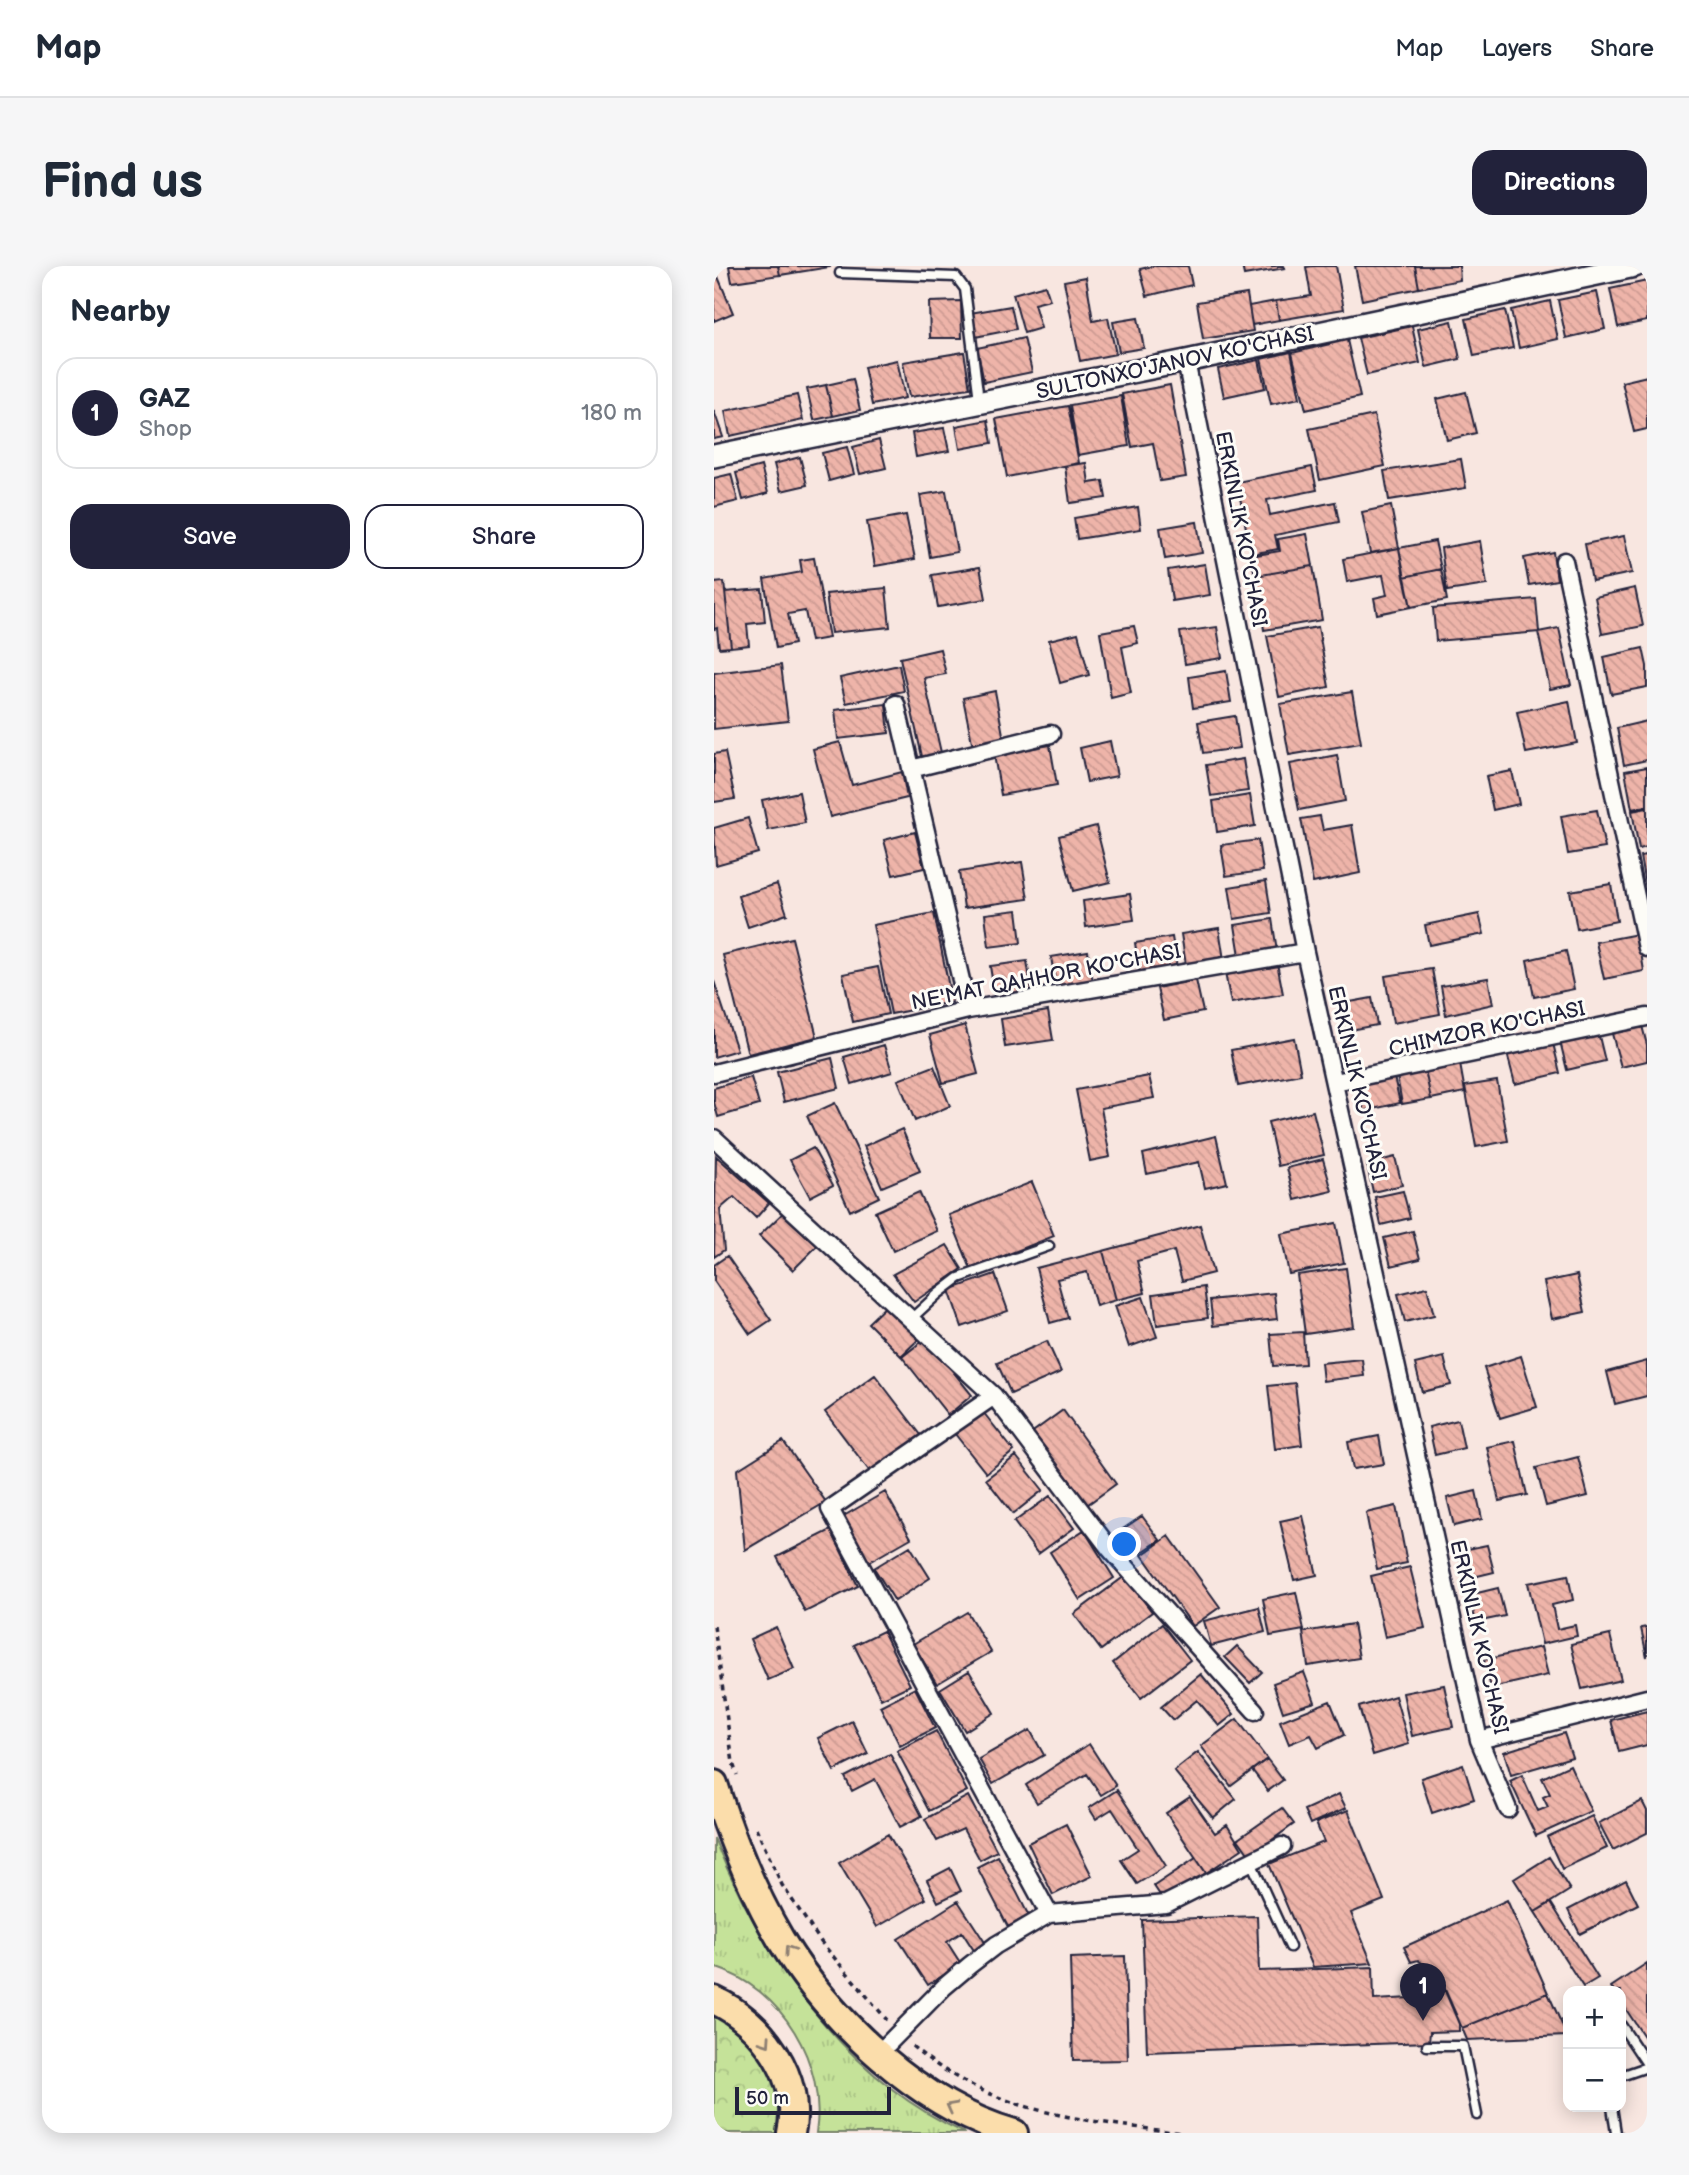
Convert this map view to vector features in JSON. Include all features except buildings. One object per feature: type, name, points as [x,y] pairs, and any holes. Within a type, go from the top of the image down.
[{"type":"highway","points":[[725,1780],[744,1867],[782,1941],[814,1985],[877,2055],[909,2081],[968,2116],[1014,2133]]},
{"type":"highway","points":[[714,2000],[754,2025],[770,2046],[781,2067],[790,2096],[793,2112],[791,2133]]},
{"type":"street","name":"SULTONXO'JANOV KO'CHASI","points":[[714,456],[1186,361],[1635,266]]},
{"type":"street","name":"ERKINLIK KO'CHASI","points":[[1186,361],[1305,952],[1479,1740],[1508,1809]]},
{"type":"street","points":[[1564,561],[1647,948]]},
{"type":"street","points":[[896,704],[968,1010]]},
{"type":"street","points":[[911,769],[1051,734]]},
{"type":"street","name":"NE'MAT QAHHOR KO'CHASI","points":[[714,1073],[968,1010],[1305,952]]},
{"type":"street","name":"CHIMZOR KO'CHASI","points":[[1335,1082],[1647,1017]]},
{"type":"street","points":[[714,1138],[994,1396],[1110,1549],[1255,1711]]},
{"type":"street","points":[[994,1396],[830,1509],[1049,1914]]},
{"type":"street","points":[[1479,1740],[1647,1698]]},
{"type":"street","points":[[877,2055],[944,1987],[970,1965],[996,1945],[1049,1914],[1166,1905],[1282,1846]]},
{"type":"lane","points":[[840,273],[956,277],[964,289],[980,403]]},
{"type":"lane","points":[[911,1320],[959,1278],[1049,1246]]},
{"type":"lane","points":[[1251,1862],[1290,1947]]},
{"type":"lane","points":[[1626,2033],[1647,2066],[1626,2074]]},
{"type":"lane","points":[[1427,2046],[1463,2046],[1477,2115]]},
{"type":"lane","points":[[1613,2112],[1616,2133]]},
{"type":"path","points":[[714,1626],[731,1751],[725,1780]]},
{"type":"path","points":[[755,1826],[782,1885],[813,1931],[914,2048],[979,2091],[1014,2104],[1064,2117],[1181,2133]]},
{"type":"green space","points":[[714,1838],[757,1927],[813,2010],[846,2047],[882,2081],[922,2110],[965,2133],[816,2133],[818,2107],[814,2081],[795,2032],[760,1992],[738,1977],[714,1967]]},
{"type":"green space","points":[[714,2010],[760,2046],[776,2084],[779,2108],[776,2133],[714,2133]]},
{"type":"place","name":"GAZ","points":[[1423,2021]]}]
